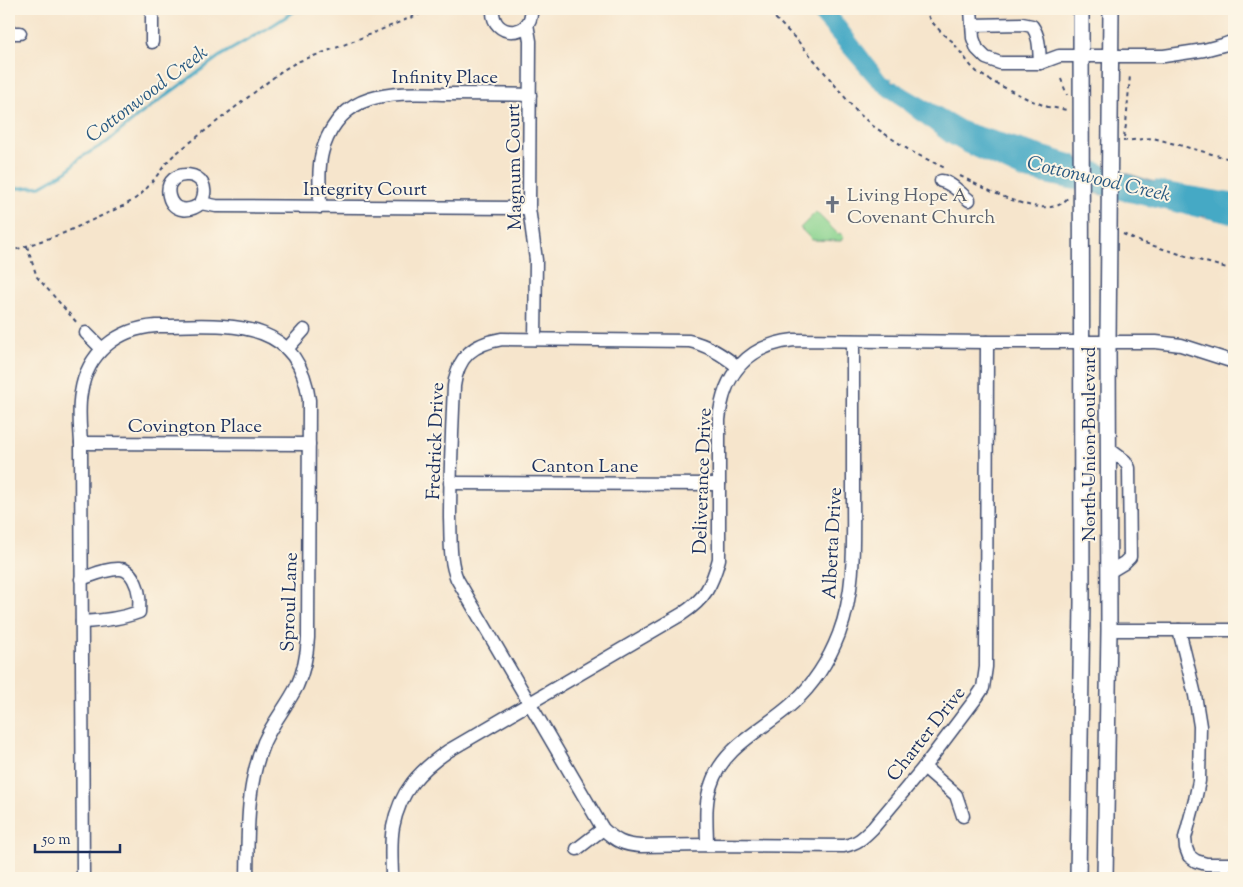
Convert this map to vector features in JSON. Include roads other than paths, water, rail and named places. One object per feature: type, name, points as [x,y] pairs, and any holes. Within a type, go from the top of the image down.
[{"type":"main road","name":"North Union Boulevard","points":[[1078,878],[1082,602],[1081,9]]},
{"type":"main road","name":"North Union Boulevard","points":[[1105,878],[1109,630],[1108,342],[1111,9]]},
{"type":"street","points":[[152,9],[152,42]]},
{"type":"street","points":[[493,9],[492,16],[495,23],[505,30],[518,31],[527,24]]},
{"type":"street","name":"Magnum Court","points":[[530,9],[530,19],[527,24],[530,41],[529,208],[536,260],[535,339]]},
{"type":"street","points":[[971,9],[973,38],[977,49],[986,58],[1000,63],[1040,63],[1059,56],[1164,56],[1204,50],[1234,41]]},
{"type":"street","points":[[972,25],[1022,24],[1032,26],[1037,32],[1040,63]]},
{"type":"street","name":"Infinity Place","points":[[320,207],[321,159],[328,136],[344,114],[364,101],[378,96],[406,94],[530,95]]},
{"type":"street","points":[[941,182],[950,185],[969,200]]},
{"type":"street","name":"Integrity Court","points":[[201,203],[216,206],[529,208]]},
{"type":"street","name":"Sproul Lane","points":[[83,878],[81,392],[88,370],[102,349],[121,335],[144,327],[233,326],[258,331],[278,341],[287,349],[305,376],[309,400],[307,649],[304,669],[296,687],[270,730],[255,768],[249,799],[247,878]]},
{"type":"street","points":[[287,349],[304,330]]},
{"type":"street","points":[[86,333],[102,349]]},
{"type":"street","name":"Fredrick Drive","points":[[530,704],[457,579],[454,570],[451,551],[450,483],[454,386],[455,375],[459,365],[471,350],[491,341],[535,339],[688,341],[712,348],[738,367]]},
{"type":"street","name":"Deliverance Drive","points":[[392,878],[393,828],[400,803],[414,780],[423,770],[448,751],[695,606],[704,595],[711,584],[719,559],[720,408],[729,382],[738,367],[758,350],[780,342],[794,340],[1168,342],[1234,362]]},
{"type":"street","name":"Alberta Drive","points":[[707,845],[708,797],[710,786],[721,764],[730,753],[801,695],[827,658],[845,617],[852,571],[853,341]]},
{"type":"street","name":"Charter Drive","points":[[530,704],[603,829],[621,843],[630,846],[844,846],[856,843],[865,837],[924,767],[983,688],[985,677],[988,342]]},
{"type":"street","name":"Covington Place","points":[[81,443],[309,444]]},
{"type":"street","points":[[1109,449],[1125,461],[1129,468],[1130,557],[1109,572]]},
{"type":"street","name":"Canton Lane","points":[[450,483],[720,484]]},
{"type":"street","points":[[82,579],[121,568],[128,572],[135,582],[140,605],[139,612],[126,617],[82,622]]},
{"type":"street","points":[[1109,630],[1234,630]]},
{"type":"street","points":[[1179,630],[1195,695],[1200,726],[1199,781],[1185,838],[1186,848],[1189,856],[1196,861],[1206,864],[1234,864]]},
{"type":"street","points":[[924,767],[956,796],[963,816]]},
{"type":"street","points":[[577,849],[603,829]]},
{"type":"water","points":[[808,9],[833,9],[885,78],[966,124],[1155,182],[1234,195],[1234,223],[1023,178],[964,151],[948,142],[872,83]]},
{"type":"waterway","name":"Cottonwood Creek","points":[[9,188],[41,186],[67,171],[80,158],[107,142],[138,116],[220,56],[298,9]]},
{"type":"waterway","name":"Cottonwood Creek","points":[[808,9],[872,83],[948,142],[1023,178],[1077,189]]},
{"type":"waterway","name":"Cottonwood Creek","points":[[833,9],[885,78],[890,80]]},
{"type":"waterway","name":"Cottonwood Creek","points":[[895,83],[966,124],[1076,157]]},
{"type":"waterway","name":"Cottonwood Creek","points":[[1089,161],[1104,166]]},
{"type":"waterway","name":"Cottonwood Creek","points":[[1156,182],[1234,195]]},
{"type":"waterway","name":"Cottonwood Creek","points":[[1113,197],[1199,216]]},
{"type":"waterway","name":"Cottonwood Creek","points":[[1208,217],[1234,223]]},
{"type":"place","name":"Living Hope A Covenant Church","points":[[833,205]]}]
